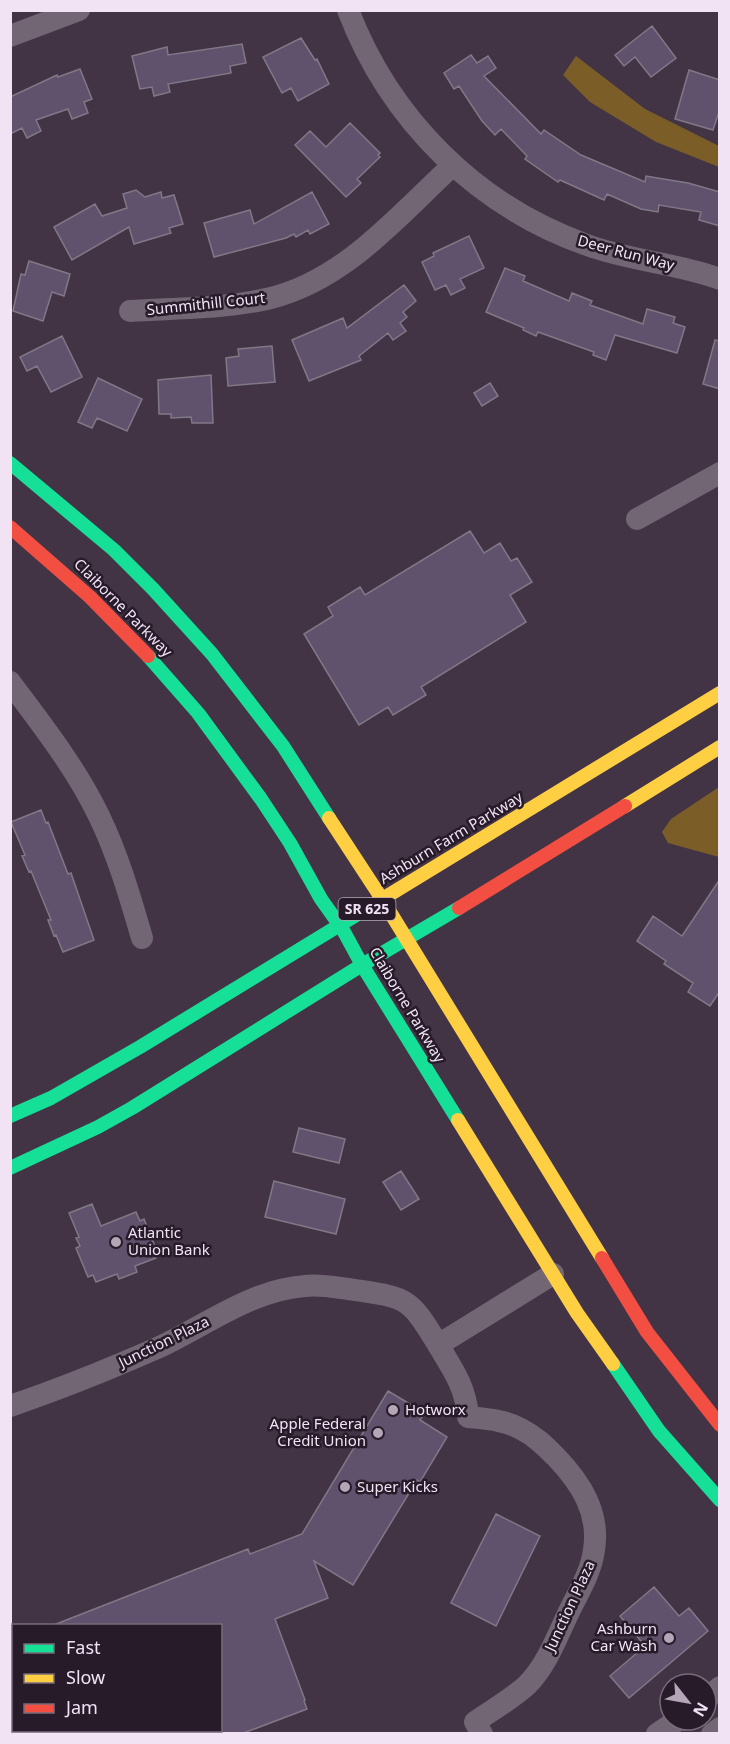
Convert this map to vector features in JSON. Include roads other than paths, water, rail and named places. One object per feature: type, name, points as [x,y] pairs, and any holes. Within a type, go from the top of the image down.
[{"type":"main road","points":[[10,463],[114,550],[153,589],[212,654],[284,746],[382,899],[646,1332],[720,1425]]},
{"type":"main road","name":"Claiborne Parkway","points":[[10,527],[83,589],[130,636],[174,685],[250,784],[290,843],[322,900],[340,925],[577,1313],[659,1431],[720,1500]]},
{"type":"main road","name":"Ashburn Farm Parkway","points":[[10,1116],[51,1098],[95,1074],[720,693]]},
{"type":"main road","name":"SR 625","points":[[10,1168],[98,1127],[132,1108],[362,964],[406,940],[720,747]]},
{"type":"street","points":[[10,36],[79,10]]},
{"type":"street","name":"Deer Run Way","points":[[348,10],[369,57],[385,85],[418,129],[453,165],[478,186],[518,213],[556,233],[589,246],[720,279]]},
{"type":"street","name":"Summithill Court","points":[[130,311],[239,304],[271,298],[316,281],[369,245],[453,165]]},
{"type":"street","points":[[637,519],[720,473]]},
{"type":"street","points":[[10,682],[71,765],[99,815],[128,889],[142,939]]},
{"type":"street","points":[[438,1345],[553,1274]]},
{"type":"street","name":"Junction Plaza","points":[[10,1406],[78,1382],[158,1347],[246,1301],[272,1291],[289,1287],[324,1285],[378,1293],[407,1302],[420,1314],[463,1387],[468,1417],[499,1421],[519,1428],[539,1439],[570,1471],[583,1489],[592,1512],[595,1529],[594,1551],[588,1572],[551,1649],[527,1684],[475,1722],[482,1734]]},
{"type":"street","points":[[712,1734],[720,1728]]},
{"type":"place","name":"Atlantic Union Bank","points":[[116,1242]]},
{"type":"place","name":"Hotworx","points":[[393,1410]]},
{"type":"place","name":"Apple Federal Credit Union","points":[[378,1433]]},
{"type":"place","name":"Super Kicks","points":[[345,1487]]},
{"type":"place","name":"Ashburn Car Wash","points":[[669,1638]]}]
